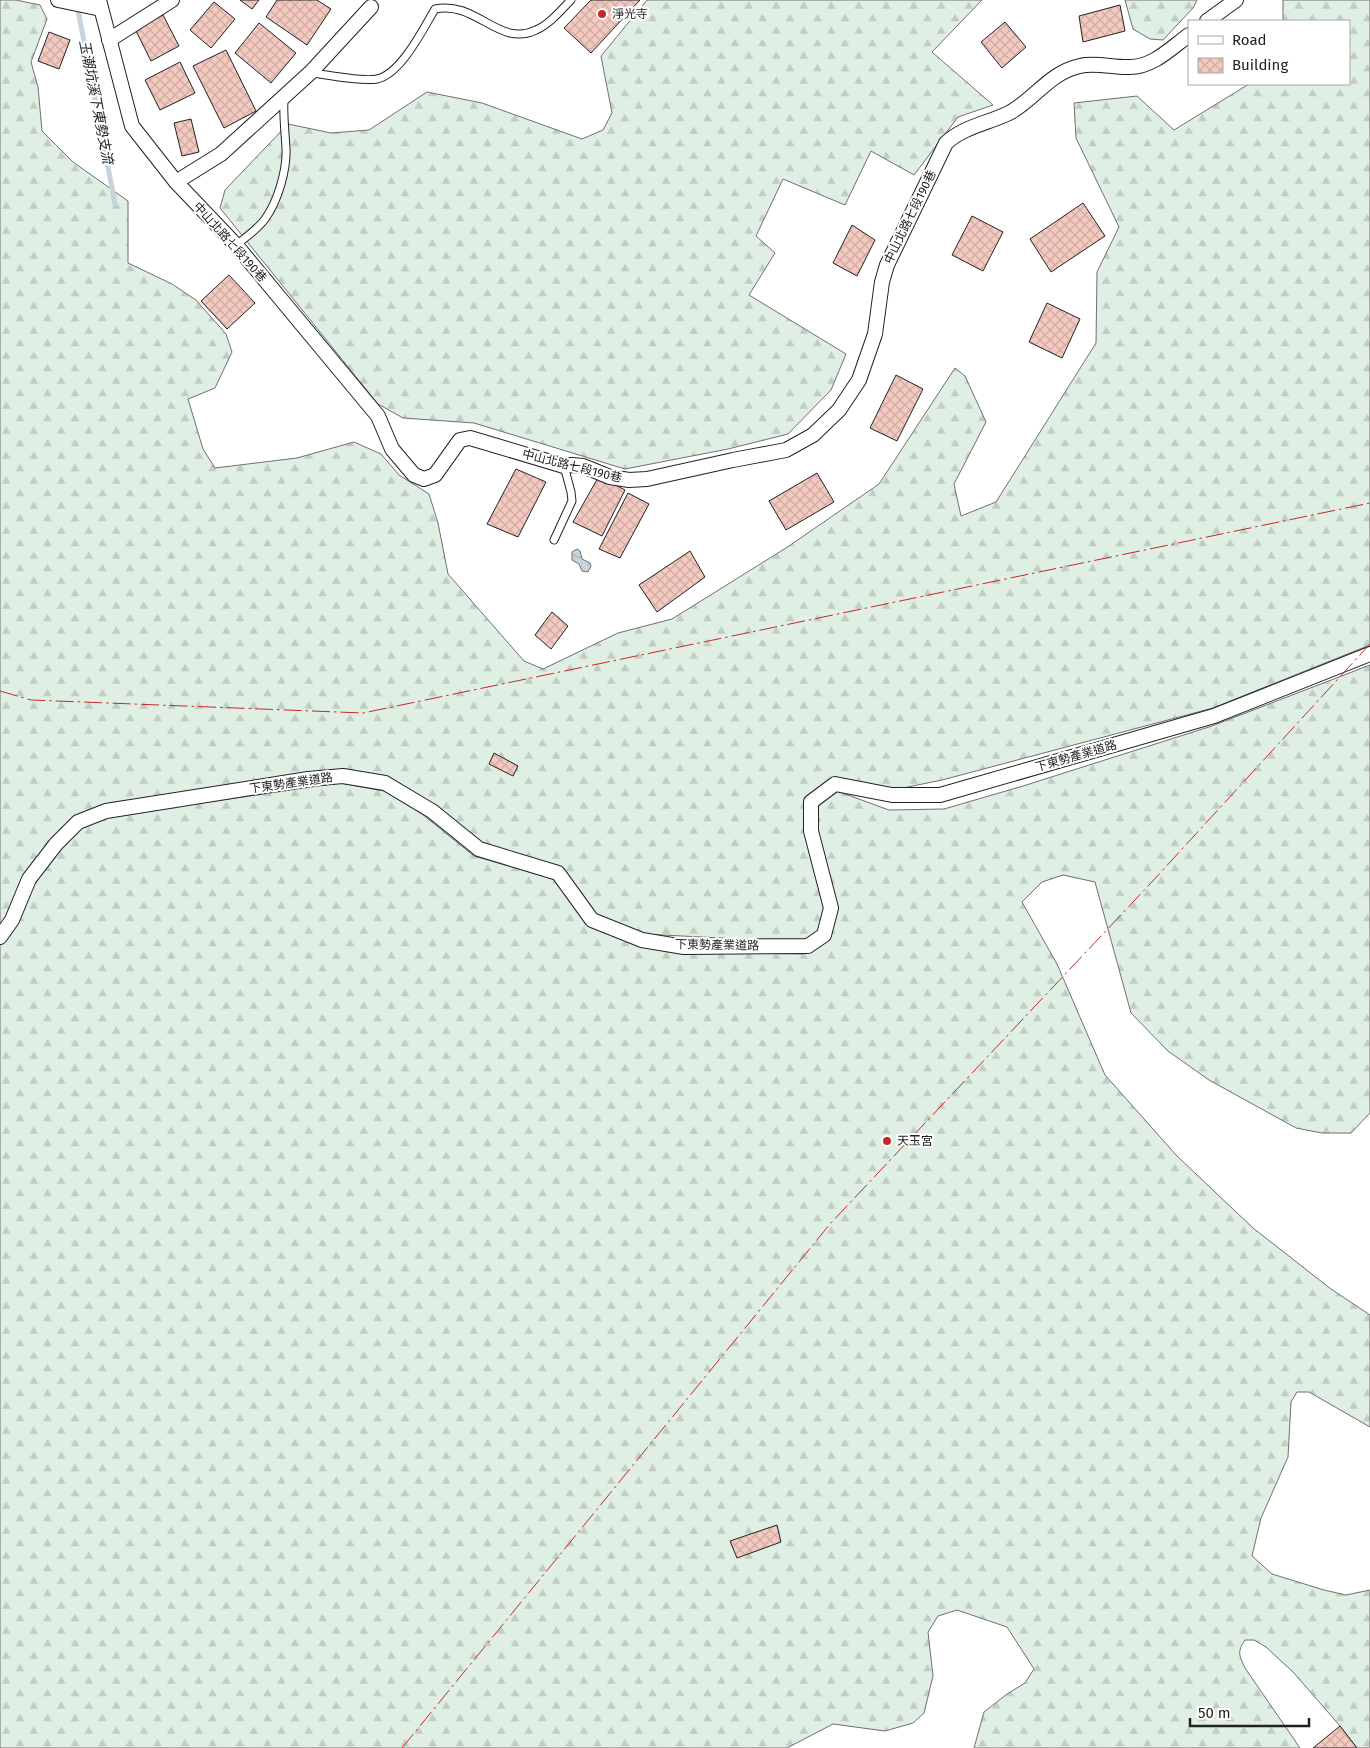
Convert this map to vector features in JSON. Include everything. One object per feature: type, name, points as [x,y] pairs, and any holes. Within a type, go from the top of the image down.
[{"type":"street","points":[[58,0],[100,4]]},
{"type":"street","points":[[109,40],[172,0]]},
{"type":"street","points":[[1208,20],[1236,0]]},
{"type":"street","name":"中山北路七段190巷","points":[[100,4],[132,126],[176,182],[236,245],[378,416],[392,449],[414,475],[424,479],[434,475],[460,440],[470,438],[564,466],[583,466],[610,477],[629,480],[647,480],[786,450],[813,434],[839,410],[859,380],[875,334],[882,282],[887,265],[946,143],[955,135],[986,124],[1014,110],[1053,78],[1066,71],[1081,66],[1142,66],[1156,59],[1188,36]]},
{"type":"street","points":[[176,182],[221,154],[311,72],[371,7]]},
{"type":"street","name":"下東勢產業道路","points":[[0,937],[12,920],[29,879],[56,844],[78,822],[106,811],[308,779],[343,776],[385,783],[432,811],[479,849],[558,873],[592,920],[642,940],[684,947],[808,946],[824,934],[832,908],[811,832],[811,802],[835,784],[892,796],[940,795],[1214,716],[1370,654]]},
{"type":"lane","points":[[487,14],[514,32],[526,33],[544,26],[572,0]]},
{"type":"lane","points":[[311,72],[365,79],[377,79],[388,74],[406,55],[435,9],[442,4],[457,1]]},
{"type":"lane","points":[[236,245],[264,220],[274,205],[280,186],[286,151],[283,112],[284,97]]},
{"type":"lane","points":[[554,540],[572,501],[564,466]]},
{"type":"green space","points":[[0,0],[16,0],[40,5],[47,19],[31,62],[38,87],[42,131],[73,162],[128,201],[128,263],[172,284],[196,300],[226,334],[232,352],[215,388],[188,399],[203,449],[215,468],[297,458],[354,442],[381,454],[399,475],[429,494],[438,523],[448,574],[524,661],[543,669],[618,633],[672,619],[786,548],[879,484],[955,368],[965,376],[986,422],[954,484],[961,516],[996,502],[1096,343],[1097,272],[1119,227],[1076,138],[1074,103],[1137,96],[1174,130],[1247,85],[1350,85],[1350,20],[1283,20],[1283,0],[1370,0],[1370,645],[1213,708],[942,780],[893,790],[833,779],[807,799],[826,907],[818,932],[802,942],[642,934],[596,914],[560,867],[481,843],[438,807],[388,776],[341,770],[77,816],[23,875],[7,918],[0,927]]},
{"type":"green space","points":[[647,0],[982,0],[932,52],[993,105],[958,117],[914,175],[871,151],[845,205],[783,179],[756,236],[775,253],[749,295],[846,354],[831,390],[788,434],[728,449],[625,469],[474,423],[403,418],[378,404],[220,208],[225,190],[288,124],[331,133],[369,130],[427,92],[482,103],[582,139],[603,130],[612,113],[601,56]]},
{"type":"green space","points":[[1125,0],[1197,0],[1193,8],[1163,40],[1150,39],[1133,29]]},
{"type":"green space","points":[[1370,665],[1370,1113],[1351,1133],[1322,1133],[1296,1128],[1209,1080],[1168,1051],[1131,1013],[1095,882],[1063,875],[1042,882],[1022,902],[1057,964],[1105,1075],[1177,1156],[1253,1228],[1331,1289],[1370,1315],[1370,1427],[1309,1392],[1297,1392],[1291,1402],[1288,1457],[1261,1518],[1252,1556],[1272,1574],[1324,1590],[1346,1595],[1370,1590],[1370,1748],[1357,1748],[1293,1672],[1266,1647],[1254,1640],[1245,1640],[1240,1654],[1245,1668],[1300,1748],[974,1748],[984,1712],[1025,1683],[1034,1669],[1007,1627],[957,1610],[938,1616],[928,1632],[933,1676],[924,1713],[913,1723],[885,1731],[833,1724],[787,1748],[0,1748],[0,944],[16,922],[32,882],[80,829],[110,816],[340,783],[384,791],[422,814],[474,856],[553,879],[588,922],[684,952],[803,954],[828,937],[816,832],[816,806],[837,791],[889,810],[944,809],[1212,726]]},
{"type":"water","points":[[577,549],[580,551],[582,559],[590,563],[591,566],[588,572],[582,571],[579,564],[572,560],[572,552]]},
{"type":"building","points":[[240,0],[259,0],[252,9]]},
{"type":"building","points":[[277,0],[317,0],[331,9],[307,45],[266,17]]},
{"type":"building","name":"淨光寺","points":[[591,0],[640,0],[591,53],[564,28]]},
{"type":"building","points":[[214,2],[235,19],[211,48],[190,30]]},
{"type":"building","points":[[1120,5],[1125,31],[1083,42],[1079,16]]},
{"type":"building","points":[[163,15],[179,46],[151,61],[135,29]]},
{"type":"building","points":[[1005,22],[1026,47],[1002,68],[981,42]]},
{"type":"building","points":[[259,23],[296,53],[271,83],[235,53]]},
{"type":"building","points":[[49,32],[70,40],[59,69],[38,61]]},
{"type":"building","points":[[226,50],[256,111],[224,128],[193,66]]},
{"type":"building","points":[[180,62],[195,93],[160,110],[145,80]]},
{"type":"building","points":[[191,119],[199,152],[182,156],[174,123]]},
{"type":"building","points":[[1083,203],[1105,236],[1051,272],[1030,239]]},
{"type":"building","points":[[972,216],[1003,232],[983,271],[952,255]]},
{"type":"building","points":[[852,225],[875,240],[857,276],[833,263]]},
{"type":"building","points":[[229,275],[255,303],[227,329],[201,301]]},
{"type":"building","points":[[1047,303],[1080,319],[1062,358],[1029,342]]},
{"type":"building","points":[[896,375],[923,389],[897,441],[870,428]]},
{"type":"building","points":[[516,469],[546,482],[518,537],[487,524]]},
{"type":"building","points":[[817,473],[834,502],[786,530],[769,501]]},
{"type":"building","points":[[599,476],[625,490],[602,536],[573,522]]},
{"type":"building","points":[[628,493],[649,504],[620,558],[599,549]]},
{"type":"building","points":[[690,551],[705,577],[657,612],[639,585]]},
{"type":"building","points":[[552,612],[568,626],[551,649],[535,635]]},
{"type":"building","points":[[494,753],[518,766],[513,776],[489,764]]},
{"type":"building","points":[[777,1525],[781,1542],[737,1558],[730,1541]]},
{"type":"building","points":[[1340,1726],[1357,1748],[1313,1748]]},
{"type":"waterway","name":"玉潮坑溪下東勢支流","points":[[77,5],[115,204]]},
{"type":"power","points":[[0,691],[31,700],[363,713],[1370,503]]},
{"type":"power","points":[[402,1748],[830,1224],[1150,884],[1370,644]]},
{"type":"place","name":"淨光寺","points":[[602,14]]},
{"type":"place","name":"天玉宮","points":[[887,1141]]}]
